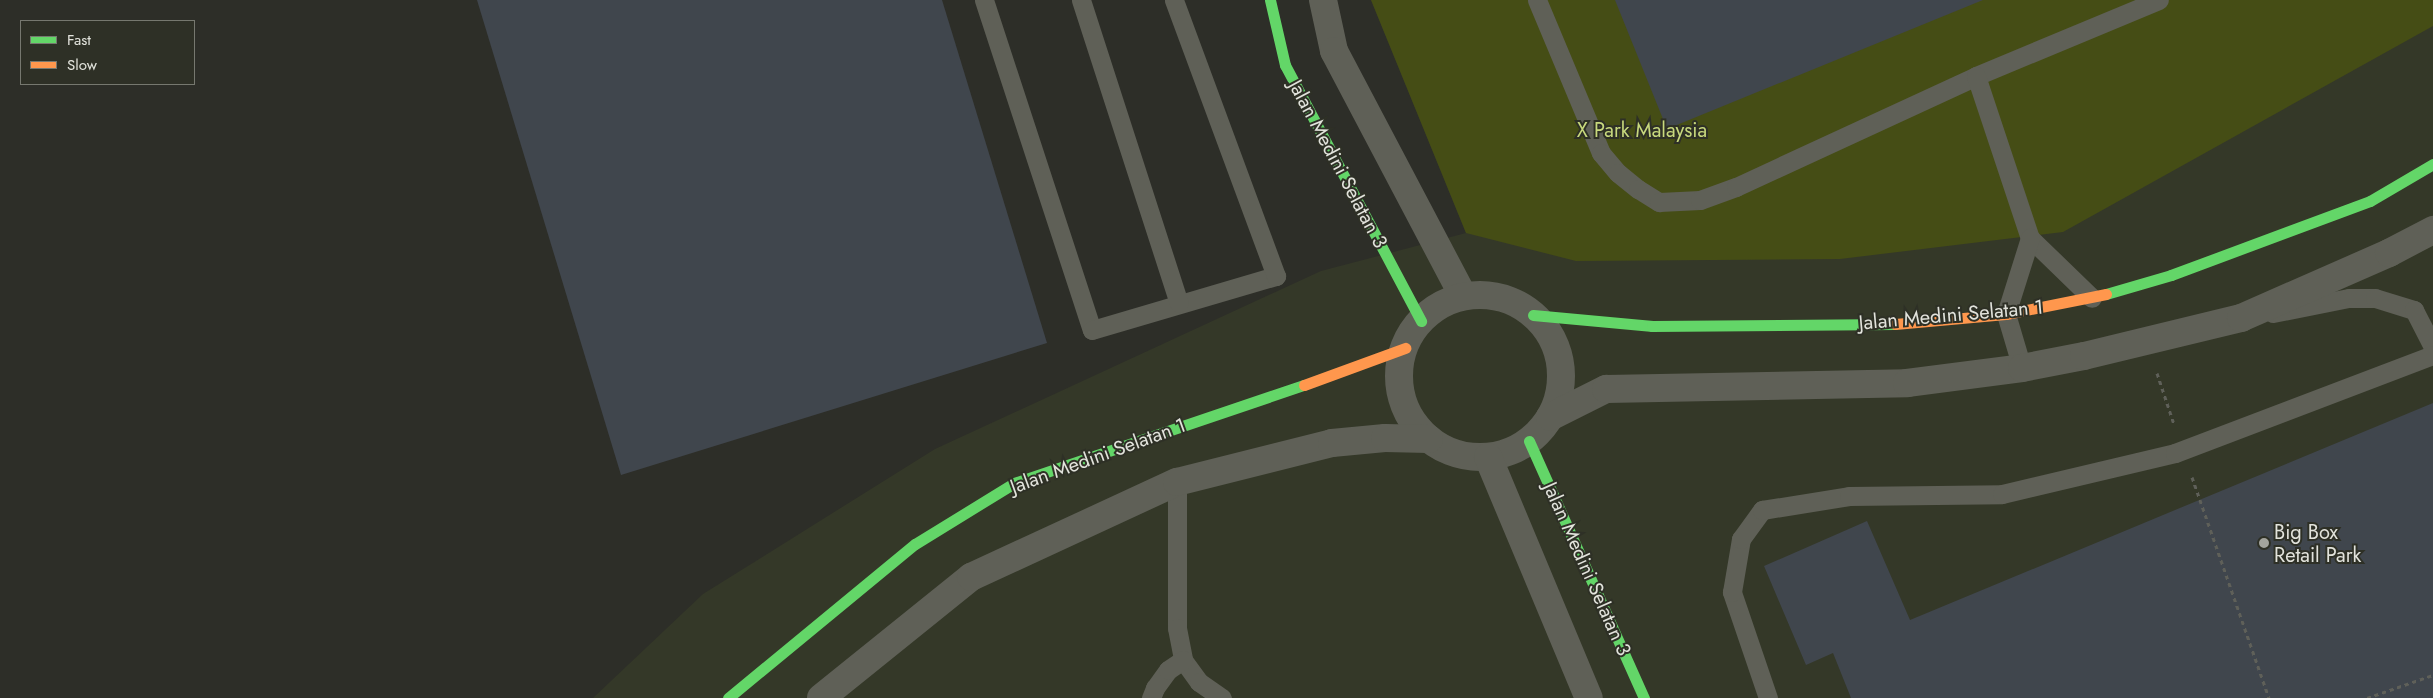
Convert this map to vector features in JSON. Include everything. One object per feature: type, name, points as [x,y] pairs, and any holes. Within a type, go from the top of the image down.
[{"type":"street","name":"Jalan Medini Selatan 3","points":[[1270,0],[1286,65],[1421,321]]},
{"type":"street","points":[[1323,0],[1334,51],[1463,296]]},
{"type":"street","name":"Jalan Medini Selatan 1","points":[[1533,315],[1652,326],[1902,324],[2006,314],[2092,298],[2171,275],[2370,201],[2433,164]]},
{"type":"street","points":[[1550,417],[1606,389],[1907,383],[2022,368],[2241,318],[2389,253],[2433,230]]},
{"type":"street","points":[[1481,294],[1516,302],[1544,325],[1554,341],[1561,370],[1557,402],[1550,417],[1540,431],[1516,449],[1488,457],[1457,454],[1430,439],[1410,415],[1403,398],[1400,380],[1400,364],[1405,348],[1411,334],[1421,321],[1440,305],[1463,296],[1481,294]]},
{"type":"street","name":"Jalan Medini Selatan 1","points":[[728,698],[916,544],[1014,483],[1351,369],[1405,348]]},
{"type":"street","points":[[821,698],[971,578],[1176,482],[1332,443],[1385,438],[1430,439]]},
{"type":"street","name":"Jalan Medini Selatan 3","points":[[1529,441],[1644,698]]},
{"type":"street","points":[[1488,457],[1589,698]]},
{"type":"lane","points":[[984,0],[1092,330],[1276,276],[1174,0]]},
{"type":"lane","points":[[1081,0],[1179,303]]},
{"type":"lane","points":[[1537,0],[1601,153],[1618,173],[1659,202],[1700,200],[1736,187],[1976,76],[2159,0]]},
{"type":"lane","points":[[1976,76],[2030,238],[2092,298]]},
{"type":"lane","points":[[2022,368],[2006,314],[2030,238]]},
{"type":"lane","points":[[2241,318],[2349,298],[2375,298],[2414,310],[2433,347]]},
{"type":"lane","points":[[1768,698],[1732,592],[1741,539],[1762,510],[1849,496],[2002,494],[2175,454],[2433,355]]},
{"type":"lane","points":[[1176,482],[1177,628],[1183,660],[1199,682],[1222,698]]},
{"type":"lane","points":[[1151,698],[1155,688],[1168,670],[1183,660]]},
{"type":"path","points":[[2146,341],[2177,432]]},
{"type":"path","points":[[2189,468],[2270,698]]},
{"type":"path","points":[[2366,698],[2433,675]]},
{"type":"shaded area","points":[[1371,0],[2433,0],[2433,698],[593,698],[703,594],[935,449],[1321,271],[1466,233]]},
{"type":"green space","name":"X Park Malaysia","points":[[1371,0],[2433,0],[2433,26],[2063,232],[1840,259],[1576,261],[1466,233]]},
{"type":"building","points":[[477,0],[942,0],[1047,343],[621,475]]},
{"type":"building","points":[[1615,0],[1983,0],[1667,129]]},
{"type":"building","name":"Big Box Retail Park","points":[[2433,403],[2433,698],[1851,698],[1833,653],[1806,665],[1764,566],[1867,521],[1910,620]]},
{"type":"traffic: fast","points":[[1270,0],[1285,65],[1421,321]]},
{"type":"traffic: fast","points":[[2106,294],[2171,275],[2370,201],[2433,164]]},
{"type":"traffic: fast","points":[[1533,315],[1652,326],[1895,324]]},
{"type":"traffic: fast","points":[[728,698],[915,544],[1014,483],[1304,385]]},
{"type":"traffic: fast","points":[[1529,441],[1644,698]]},
{"type":"traffic: slow","points":[[1895,324],[2006,314],[2106,294]]},
{"type":"traffic: slow","points":[[1304,385],[1405,348]]},
{"type":"place","name":"Big Box Retail Park","points":[[2264,543]]}]
